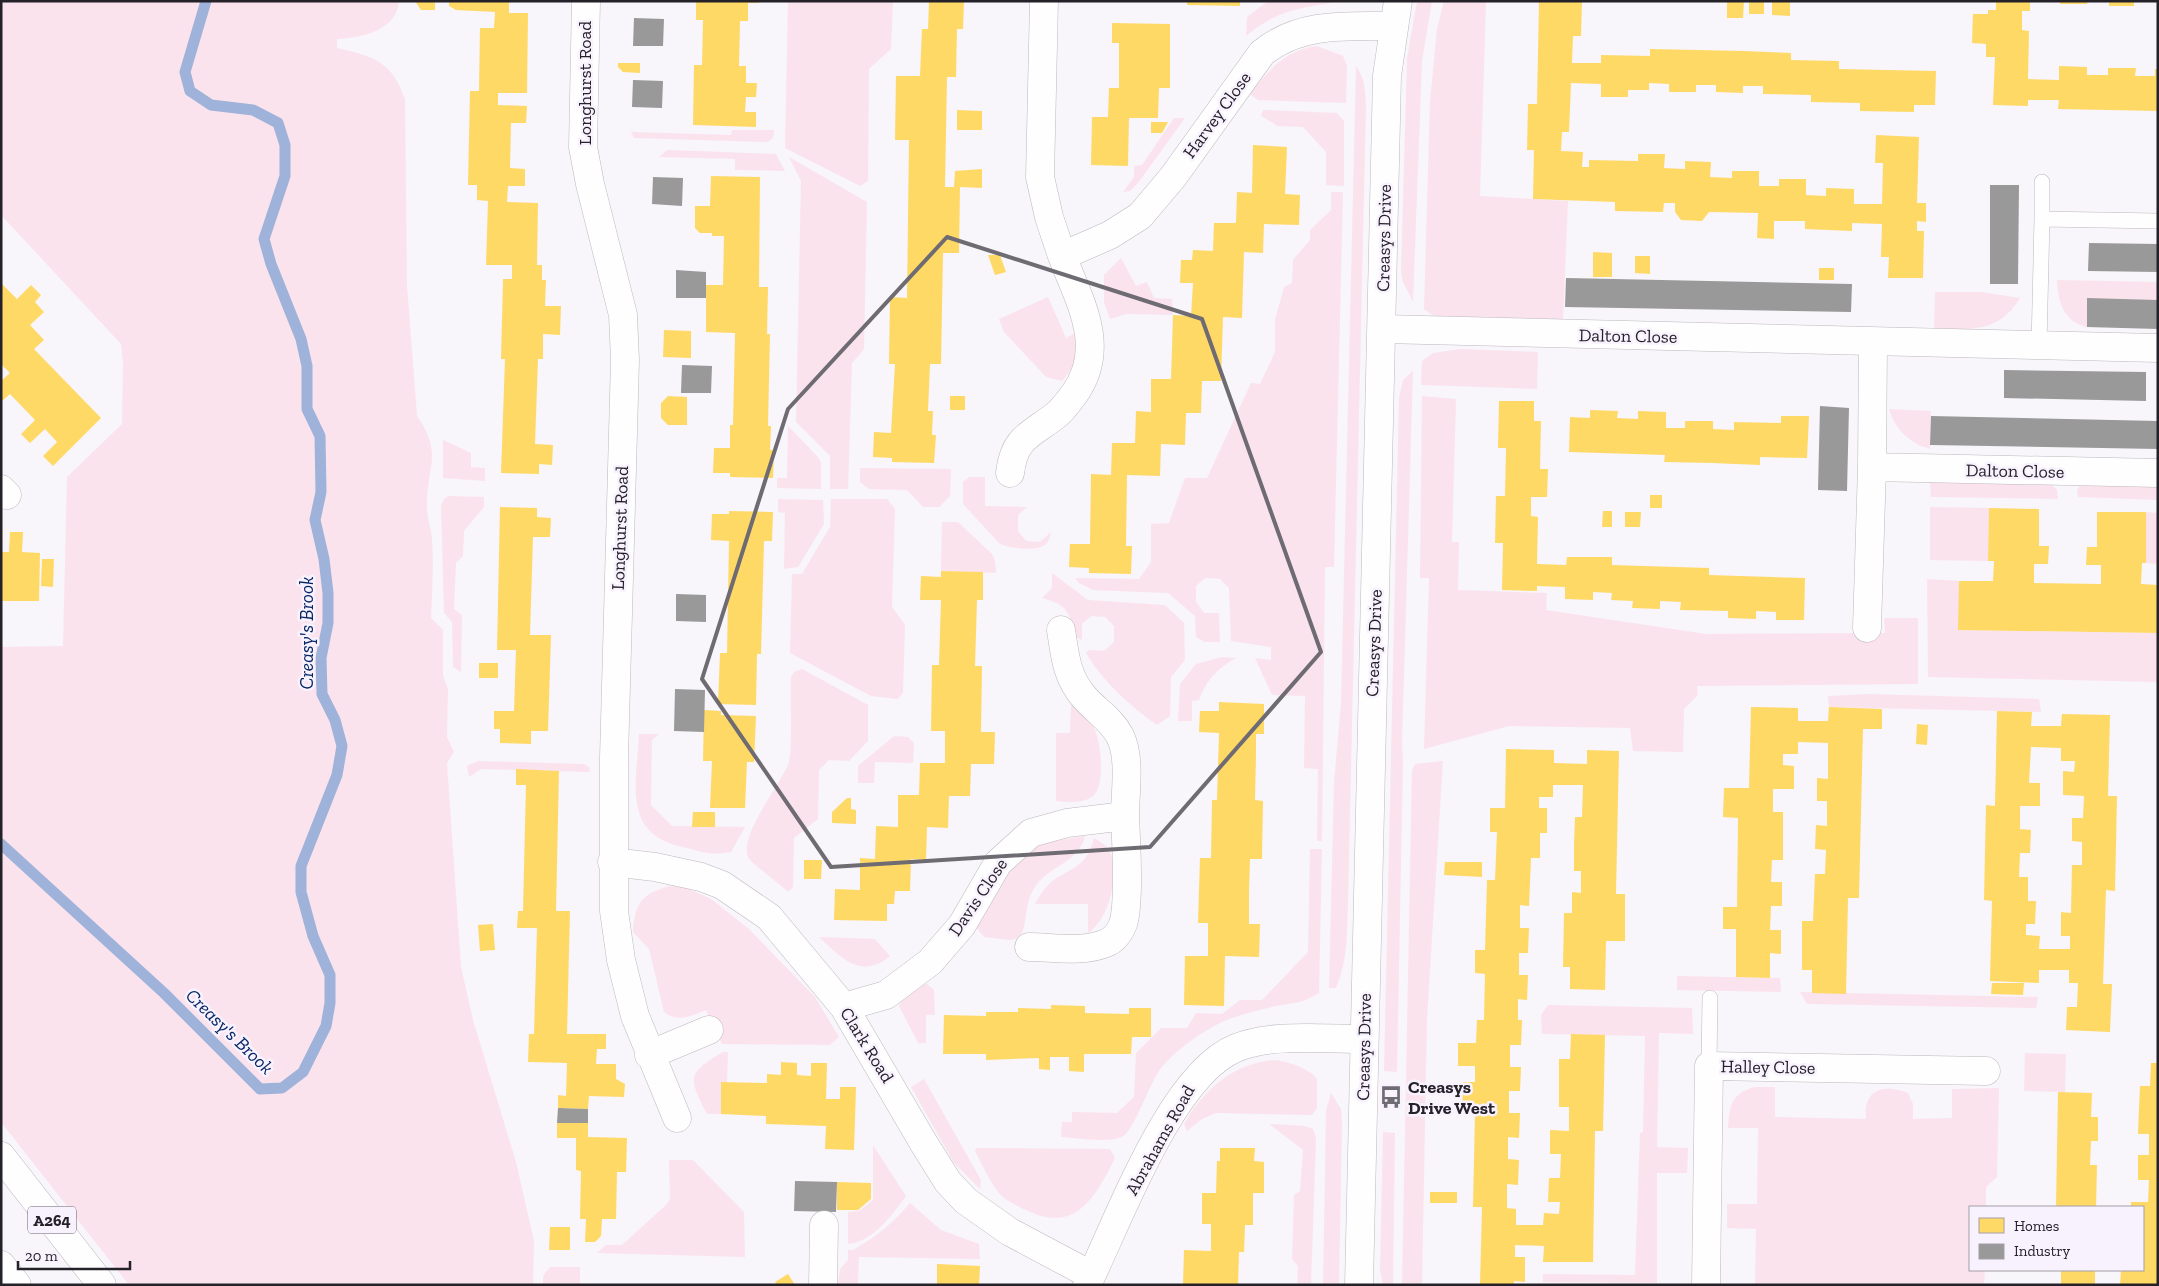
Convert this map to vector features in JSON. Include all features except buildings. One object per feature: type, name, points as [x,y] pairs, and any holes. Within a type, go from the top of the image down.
[{"type":"main road","name":"Longhurst Road","points":[[586,1],[583,147],[590,184],[623,315],[625,360],[612,862],[614,911],[622,960],[635,1016],[677,1118]]},
{"type":"main road","points":[[1010,473],[1012,456],[1022,440],[1056,416],[1069,402],[1081,384],[1089,367],[1092,346],[1086,318],[1049,217],[1040,177],[1044,1]]},
{"type":"main road","name":"Harvey Close","points":[[1062,256],[1110,235],[1140,216],[1173,177],[1262,53],[1276,41],[1312,29],[1396,13]]},
{"type":"main road","name":"Creasys Drive","points":[[1359,1285],[1387,76],[1396,13]]},
{"type":"main road","name":"Dalton Close","points":[[1382,329],[2158,348]]},
{"type":"main road","points":[[1867,628],[1872,467],[1873,342]]},
{"type":"main road","name":"Dalton Close","points":[[1872,467],[2158,473]]},
{"type":"main road","points":[[1029,947],[1087,948],[1106,943],[1116,936],[1124,916],[1125,756],[1120,736],[1104,716],[1084,697],[1069,676],[1061,630]]},
{"type":"main road","name":"Davis Close","points":[[844,1007],[886,995],[930,962],[962,925],[998,863],[1031,834],[1067,823],[1125,816]]},
{"type":"main road","name":"Clark Road","points":[[612,862],[685,872],[722,885],[769,917],[844,1007],[948,1182],[966,1201],[1010,1232],[1089,1280]]},
{"type":"main road","points":[[650,1055],[709,1030]]},
{"type":"main road","name":"Abrahams Road","points":[[1089,1280],[1134,1184],[1180,1096],[1207,1066],[1237,1047],[1268,1040],[1364,1039]]},
{"type":"main road","name":"Halley Close","points":[[1706,1285],[1709,1066],[1986,1070]]},
{"type":"main road","name":"A264","points":[[1,1156],[102,1285]]},
{"type":"main road","points":[[823,1285],[824,1225]]},
{"type":"main road","points":[[1,1265],[17,1285]]},
{"type":"lane","points":[[2039,346],[2042,182]]},
{"type":"lane","points":[[2042,219],[2158,221]]},
{"type":"lane","points":[[1709,1066],[1710,998]]},
{"type":"highlighted area","points":[[947,237],[1202,319],[1321,652],[1150,847],[831,867],[702,679],[788,409]]},
{"type":"shaded area","points":[[1,1],[399,1],[397,11],[385,26],[356,37],[337,39],[337,48],[372,58],[388,69],[395,77],[405,100],[407,285],[417,416],[425,429],[432,451],[427,493],[433,551],[431,618],[443,630],[443,675],[448,689],[447,737],[454,752],[447,763],[461,967],[473,1020],[516,1162],[534,1241],[533,1285],[129,1285],[1,1122],[1,647],[63,646],[67,477],[122,424],[123,362],[121,344],[1,215]]},
{"type":"shaded area","points":[[788,1],[893,1],[891,49],[869,69],[868,181],[860,186],[785,148]]},
{"type":"shaded area","points":[[1268,1],[1340,1],[1302,8],[1280,15],[1269,20],[1246,36],[1247,17]]},
{"type":"shaded area","points":[[1417,1],[1432,1],[1422,61],[1413,302],[1403,282],[1401,271],[1407,58]]},
{"type":"shaded area","points":[[1444,1],[1486,1],[1480,196],[1568,201],[1563,320],[1435,317],[1424,309],[1430,101],[1437,29]]},
{"type":"shaded area","points":[[1317,46],[1343,56],[1347,66],[1346,103],[1258,100],[1250,94],[1279,62],[1296,52]]},
{"type":"shaded area","points":[[1356,66],[1363,80],[1366,105],[1347,924],[1343,967],[1336,988],[1329,988],[1334,783],[1341,702]]},
{"type":"shaded area","points":[[1263,110],[1337,113],[1344,121],[1344,186],[1326,185],[1326,152],[1303,127],[1278,126],[1261,116]]},
{"type":"shaded area","points":[[1174,118],[1185,118],[1138,183],[1130,191],[1123,192],[1134,177],[1134,166],[1142,165]]},
{"type":"shaded area","points":[[732,130],[774,130],[773,138],[768,142],[634,138],[631,132],[731,135]]},
{"type":"shaded area","points":[[667,150],[776,154],[785,171],[735,170],[735,159],[659,157]]},
{"type":"shaded area","points":[[789,157],[867,202],[864,349],[852,363],[848,489],[830,489],[830,456],[796,422],[801,181]]},
{"type":"shaded area","points":[[1331,192],[1343,192],[1334,567],[1325,567],[1322,841],[1317,841],[1318,769],[1304,768],[1305,696],[1272,695],[1255,658],[1271,660],[1271,647],[1231,641],[1229,588],[1220,579],[1205,578],[1196,586],[1196,602],[1204,613],[1219,613],[1220,642],[1205,642],[1196,637],[1195,616],[1168,593],[1093,590],[1079,583],[1075,578],[1139,579],[1151,562],[1151,524],[1169,523],[1185,478],[1207,478],[1251,383],[1260,384],[1275,352],[1275,320],[1284,287],[1292,283],[1293,260],[1310,240],[1310,230],[1331,210]]},
{"type":"shaded area","points":[[1121,258],[1136,286],[1147,282],[1154,298],[1172,299],[1173,315],[1126,314],[1110,319],[1104,302],[1104,275]]},
{"type":"shaded area","points":[[2057,280],[2158,282],[2158,300],[2088,299],[2087,327],[2073,321],[2064,310],[2059,296]]},
{"type":"shaded area","points":[[1935,292],[1981,292],[2020,298],[2003,318],[1983,327],[1960,330],[1934,330]]},
{"type":"shaded area","points":[[1048,297],[1066,338],[1075,333],[1075,358],[1071,370],[1062,381],[1046,377],[1004,332],[999,319]]},
{"type":"shaded area","points":[[1460,349],[1538,352],[1537,389],[1421,385],[1422,361],[1433,353]]},
{"type":"shaded area","points":[[1413,371],[1402,742],[1397,1072],[1384,1071],[1399,398],[1403,380]]},
{"type":"shaded area","points":[[1422,396],[1456,399],[1452,542],[1459,542],[1458,590],[1547,593],[1546,610],[1706,634],[1885,633],[1884,618],[1918,618],[1918,684],[1697,686],[1698,695],[1684,709],[1683,752],[1633,751],[1630,728],[1509,726],[1424,749],[1429,578],[1420,578]]},
{"type":"shaded area","points":[[1889,409],[1931,411],[1930,449],[1904,435],[1895,423]]},
{"type":"shaded area","points":[[788,426],[818,457],[821,463],[821,489],[777,488],[777,478],[787,478]]},
{"type":"shaded area","points":[[443,440],[471,453],[471,467],[485,468],[485,481],[443,478]]},
{"type":"shaded area","points":[[860,468],[951,469],[950,496],[939,507],[923,507],[907,490],[869,489],[860,482]]},
{"type":"shaded area","points":[[969,477],[985,477],[985,506],[1027,507],[1018,515],[1018,531],[1026,541],[1040,542],[1051,532],[1046,544],[1037,548],[1023,549],[999,543],[963,504],[963,482]]},
{"type":"shaded area","points":[[1930,482],[2050,483],[2057,490],[2058,499],[1931,497]]},
{"type":"shaded area","points":[[2082,483],[2158,485],[2158,500],[2078,497],[2077,490]]},
{"type":"shaded area","points":[[448,496],[484,497],[484,507],[464,531],[463,556],[456,563],[454,609],[462,615],[461,672],[453,667],[452,622],[444,613],[441,505]]},
{"type":"shaded area","points":[[778,499],[823,500],[824,524],[798,567],[784,569],[785,513],[778,512]]},
{"type":"shaded area","points":[[831,499],[887,499],[895,509],[892,607],[905,625],[903,693],[898,699],[871,696],[790,653],[792,574],[802,574],[830,527]]},
{"type":"shaded area","points":[[1930,507],[1989,508],[1988,561],[1930,560]]},
{"type":"shaded area","points":[[2146,512],[2158,513],[2158,564],[2146,563]]},
{"type":"shaded area","points":[[942,522],[958,522],[992,554],[996,573],[941,571]]},
{"type":"shaded area","points":[[1052,573],[1088,600],[1165,605],[1184,623],[1185,660],[1171,677],[1170,716],[1157,725],[1127,702],[1100,674],[1086,653],[1089,650],[1104,651],[1114,642],[1114,626],[1105,617],[1091,616],[1082,624],[1082,640],[1076,637],[1072,622],[1066,611],[1057,603],[1042,598],[1052,588]]},
{"type":"shaded area","points":[[1927,579],[1959,581],[1959,630],[2158,633],[2158,682],[1928,677]]},
{"type":"shaded area","points":[[1222,657],[1236,658],[1213,675],[1205,686],[1199,700],[1192,701],[1192,721],[1178,721],[1180,684],[1196,664]]},
{"type":"shaded area","points":[[802,669],[868,705],[868,741],[849,761],[829,760],[819,770],[818,819],[794,838],[793,887],[788,892],[750,860],[747,848],[754,824],[788,765],[791,736],[791,677],[794,672]]},
{"type":"shaded area","points":[[1868,694],[2039,699],[2041,712],[1829,707],[1828,696]]},
{"type":"shaded area","points":[[1071,705],[1086,716],[1096,732],[1101,762],[1100,783],[1097,791],[1089,799],[1075,802],[1056,801],[1056,733],[1070,733]]},
{"type":"shaded area","points":[[639,734],[659,734],[652,740],[651,805],[672,826],[745,827],[731,852],[701,852],[682,847],[663,840],[649,830],[641,818],[637,803],[636,770]]},
{"type":"shaded area","points":[[894,736],[908,737],[914,743],[913,763],[875,762],[874,783],[858,783],[858,766]]},
{"type":"shaded area","points":[[478,761],[584,764],[589,767],[590,772],[481,769],[469,777],[467,766]]},
{"type":"shaded area","points":[[1443,761],[1427,1018],[1422,1285],[1402,1285],[1412,770],[1415,764]]},
{"type":"shaded area","points":[[1085,836],[1076,853],[1048,874],[1035,887],[1029,899],[1020,938],[1011,940],[984,937],[976,927],[1007,871],[1022,855],[1036,847],[1052,842]]},
{"type":"shaded area","points":[[1094,838],[1104,844],[1110,851],[1114,874],[1107,908],[1102,918],[1088,933],[1088,904],[1035,904],[1052,881],[1074,868],[1084,859]]},
{"type":"shaded area","points":[[1310,849],[1322,849],[1319,993],[1303,1001],[1262,1009],[1231,1018],[1187,1043],[1161,1068],[1132,1126],[1122,1137],[1101,1140],[1061,1137],[1062,1122],[1072,1122],[1072,1112],[1117,1113],[1134,1097],[1136,1053],[1161,1028],[1187,1028],[1196,1013],[1222,1014],[1240,1000],[1262,1000],[1308,952]]},
{"type":"shaded area","points":[[670,886],[685,887],[711,899],[749,929],[815,997],[839,1037],[830,1045],[722,1044],[706,1010],[679,1018],[664,1012],[649,949],[633,932],[636,914],[641,901],[652,892]]},
{"type":"shaded area","points":[[819,937],[875,939],[890,956],[880,963],[861,966],[844,959]]},
{"type":"shaded area","points":[[1677,976],[1780,978],[1781,992],[1677,990]]},
{"type":"shaded area","points":[[927,984],[934,990],[935,1015],[926,1015],[926,1043],[918,1043],[899,1006],[910,991],[917,986]]},
{"type":"shaded area","points":[[1800,992],[2038,997],[2036,1008],[1807,1004]]},
{"type":"shaded area","points":[[1548,1005],[1692,1008],[1693,1034],[1659,1033],[1657,1147],[1688,1148],[1687,1173],[1657,1173],[1657,1283],[1543,1282],[1543,1274],[1635,1275],[1640,1133],[1643,1132],[1645,1036],[1542,1034],[1541,1015]]},
{"type":"shaded area","points":[[723,1052],[728,1052],[727,1082],[721,1083],[721,1114],[707,1114],[696,1092],[694,1077],[703,1065]]},
{"type":"shaded area","points":[[2025,1053],[2066,1054],[2065,1092],[2024,1091]]},
{"type":"shaded area","points":[[1276,1060],[1304,1069],[1317,1079],[1317,1108],[1312,1115],[1216,1113],[1202,1119],[1187,1131],[1184,1124],[1192,1111],[1211,1089],[1222,1080],[1247,1066]]},
{"type":"shaded area","points":[[924,1079],[981,1180],[980,1189],[954,1163],[911,1087]]},
{"type":"shaded area","points":[[1754,1087],[1775,1087],[1775,1117],[1866,1119],[1867,1103],[1874,1093],[1884,1089],[1896,1090],[1908,1093],[1913,1104],[1913,1119],[1952,1118],[1952,1089],[1999,1088],[1997,1177],[1986,1187],[1986,1206],[1969,1206],[1969,1271],[1985,1271],[1984,1285],[1755,1285],[1756,1229],[1727,1228],[1727,1204],[1757,1204],[1758,1128],[1728,1128],[1733,1102],[1736,1097]]},
{"type":"shaded area","points":[[1331,1093],[1341,1109],[1342,1121],[1339,1285],[1323,1285],[1326,1111]]},
{"type":"shaded area","points":[[1269,1124],[1305,1126],[1313,1129],[1316,1138],[1311,1285],[1297,1285],[1298,1266],[1292,1259],[1294,1195],[1300,1191],[1303,1150]]},
{"type":"shaded area","points":[[1383,1132],[1395,1133],[1393,1285],[1383,1285],[1380,1270]]},
{"type":"shaded area","points":[[873,1145],[906,1196],[889,1219],[874,1233],[857,1242],[848,1244],[848,1212],[859,1211],[873,1200]]},
{"type":"shaded area","points":[[977,1148],[1110,1149],[1115,1158],[1100,1186],[1082,1208],[1071,1215],[1058,1218],[1043,1217],[1011,1202],[998,1192],[975,1151]]},
{"type":"shaded area","points":[[669,1160],[693,1160],[744,1212],[745,1257],[597,1253],[606,1245],[622,1245],[666,1205],[670,1199]]},
{"type":"shaded area","points":[[910,1203],[941,1230],[979,1244],[980,1259],[859,1257],[858,1285],[838,1285],[840,1269],[848,1260],[848,1250],[853,1250],[877,1235]]},
{"type":"shaded area","points":[[550,1267],[580,1267],[580,1285],[543,1285],[543,1276]]},
{"type":"waterway","name":"Creasy's Brook","points":[[1,844],[164,993],[260,1089],[282,1088],[303,1072],[326,1026],[330,1003],[330,975],[313,936],[301,892],[301,866],[337,775],[342,746],[335,720],[322,694],[321,658],[328,623],[328,593],[324,559],[315,520],[321,492],[320,436],[307,409],[307,366],[301,339],[271,264],[264,239],[285,176],[285,145],[278,123],[253,110],[211,105],[190,91],[185,72],[206,1]]},
{"type":"place","name":"Creasys Drive West","points":[[1391,1097]]}]
